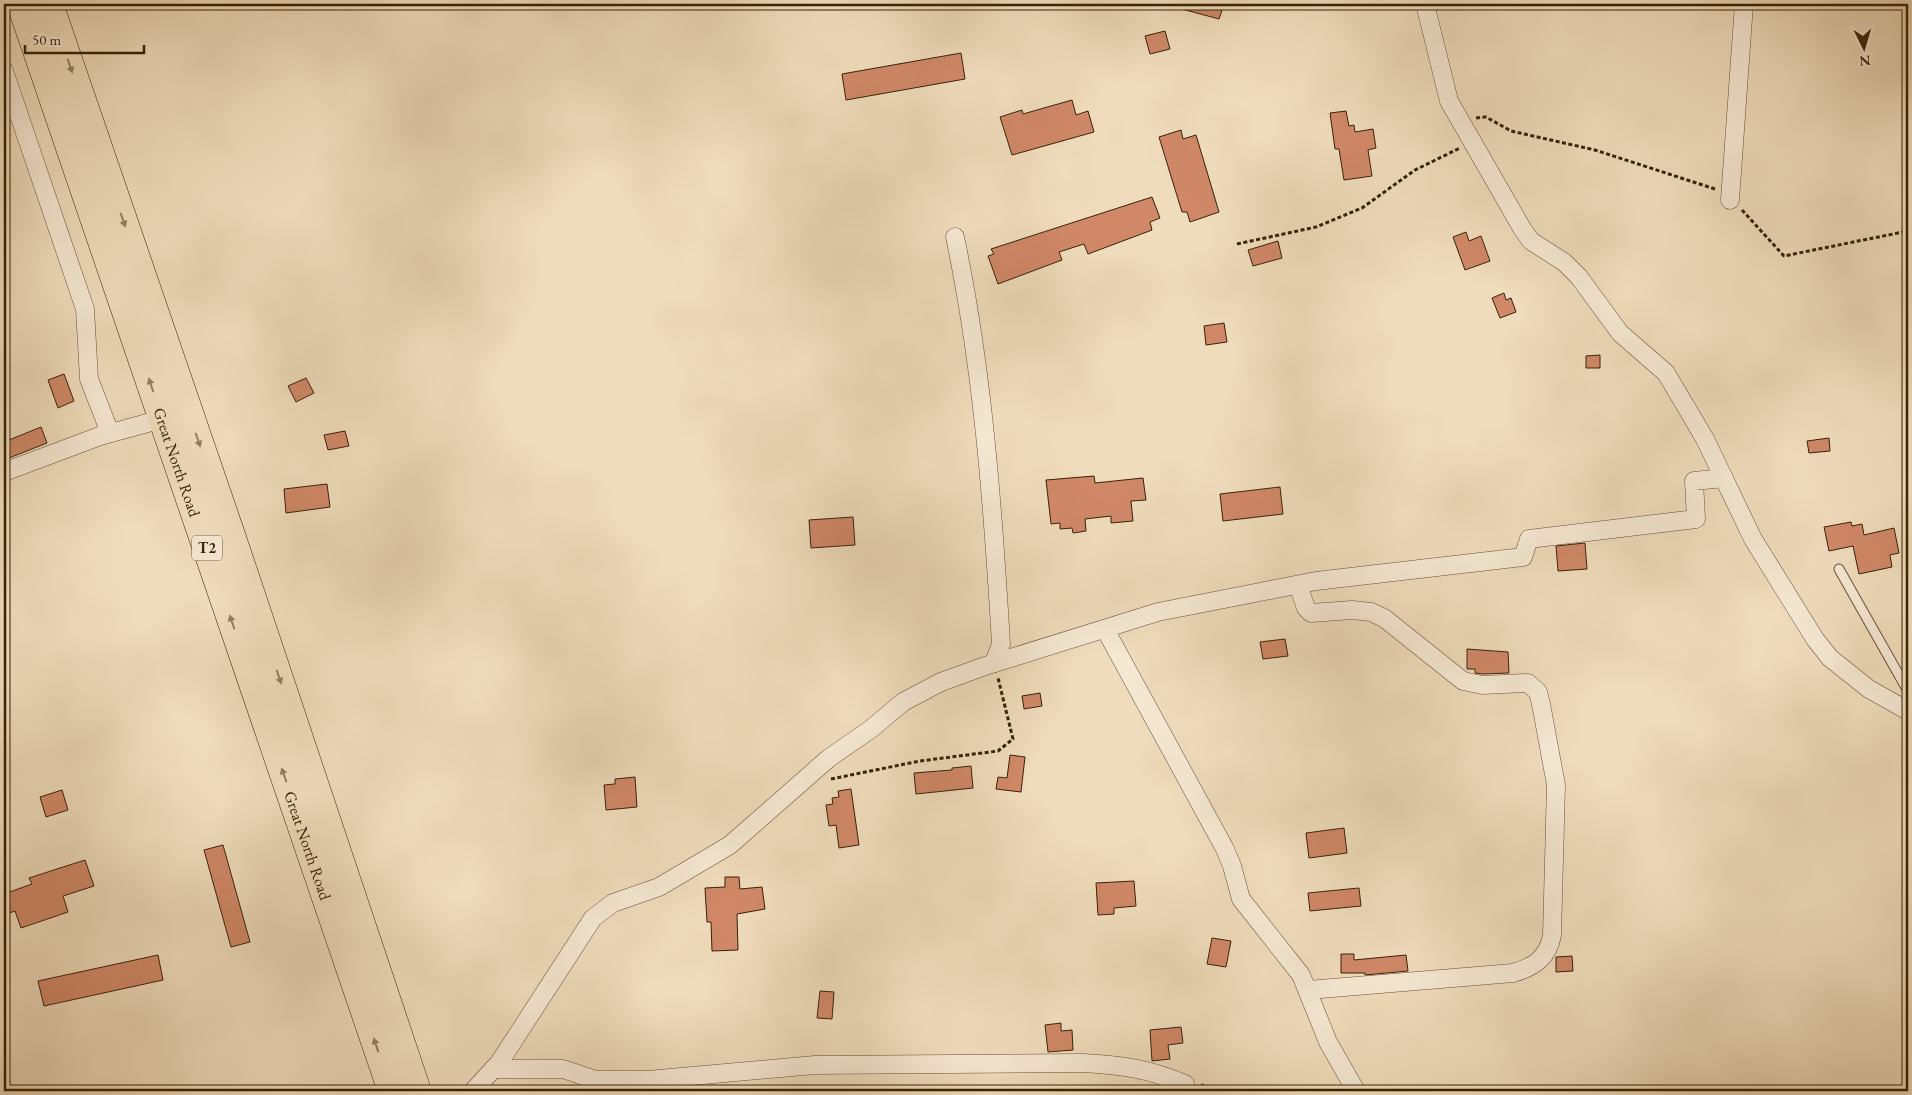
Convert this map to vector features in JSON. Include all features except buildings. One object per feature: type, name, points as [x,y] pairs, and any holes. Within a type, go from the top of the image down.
[{"type":"highway","name":"Great North Road","points":[[21,4],[175,415],[418,1091]]},
{"type":"highway","name":"Great North Road","points":[[49,4],[175,415],[392,1091]]},
{"type":"street","points":[[1425,4],[1449,101],[1531,241],[1564,262],[1579,278],[1620,333],[1666,373],[1693,416],[1753,540],[1820,646],[1844,671],[1869,689],[1908,710]]},
{"type":"street","points":[[1730,200],[1744,4]]},
{"type":"street","points":[[4,70],[85,309],[89,379],[110,433]]},
{"type":"street","points":[[955,237],[968,300],[982,413],[1001,644],[994,663]]},
{"type":"street","points":[[4,472],[110,433],[175,415]]},
{"type":"street","points":[[473,1091],[493,1069],[542,999],[592,918],[613,903],[659,887],[730,845],[829,758],[871,729],[903,702],[941,682],[994,663],[1105,629],[1139,616],[1339,578],[1523,557],[1529,538],[1696,519],[1694,481],[1724,478]]},
{"type":"street","points":[[1298,585],[1306,608],[1311,613],[1363,610],[1384,618],[1463,681],[1482,685],[1528,683],[1538,692],[1556,785],[1552,935],[1550,948],[1542,959],[1529,968],[1513,973],[1308,990]]},
{"type":"street","points":[[1105,629],[1225,849],[1241,899],[1301,975],[1328,1042],[1356,1091]]},
{"type":"street","points":[[493,1069],[563,1069],[596,1080],[648,1080],[815,1065],[1083,1063],[1116,1065],[1155,1072],[1186,1084]]},
{"type":"lane","points":[[1839,568],[1908,691]]},
{"type":"path","points":[[1460,121],[1486,117],[1511,131],[1595,150],[1713,187],[1741,209],[1784,256],[1908,231]]},
{"type":"path","points":[[1237,244],[1316,227],[1362,208],[1414,170],[1472,142]]},
{"type":"path","points":[[799,786],[920,762],[998,751],[1013,739],[994,663]]}]
